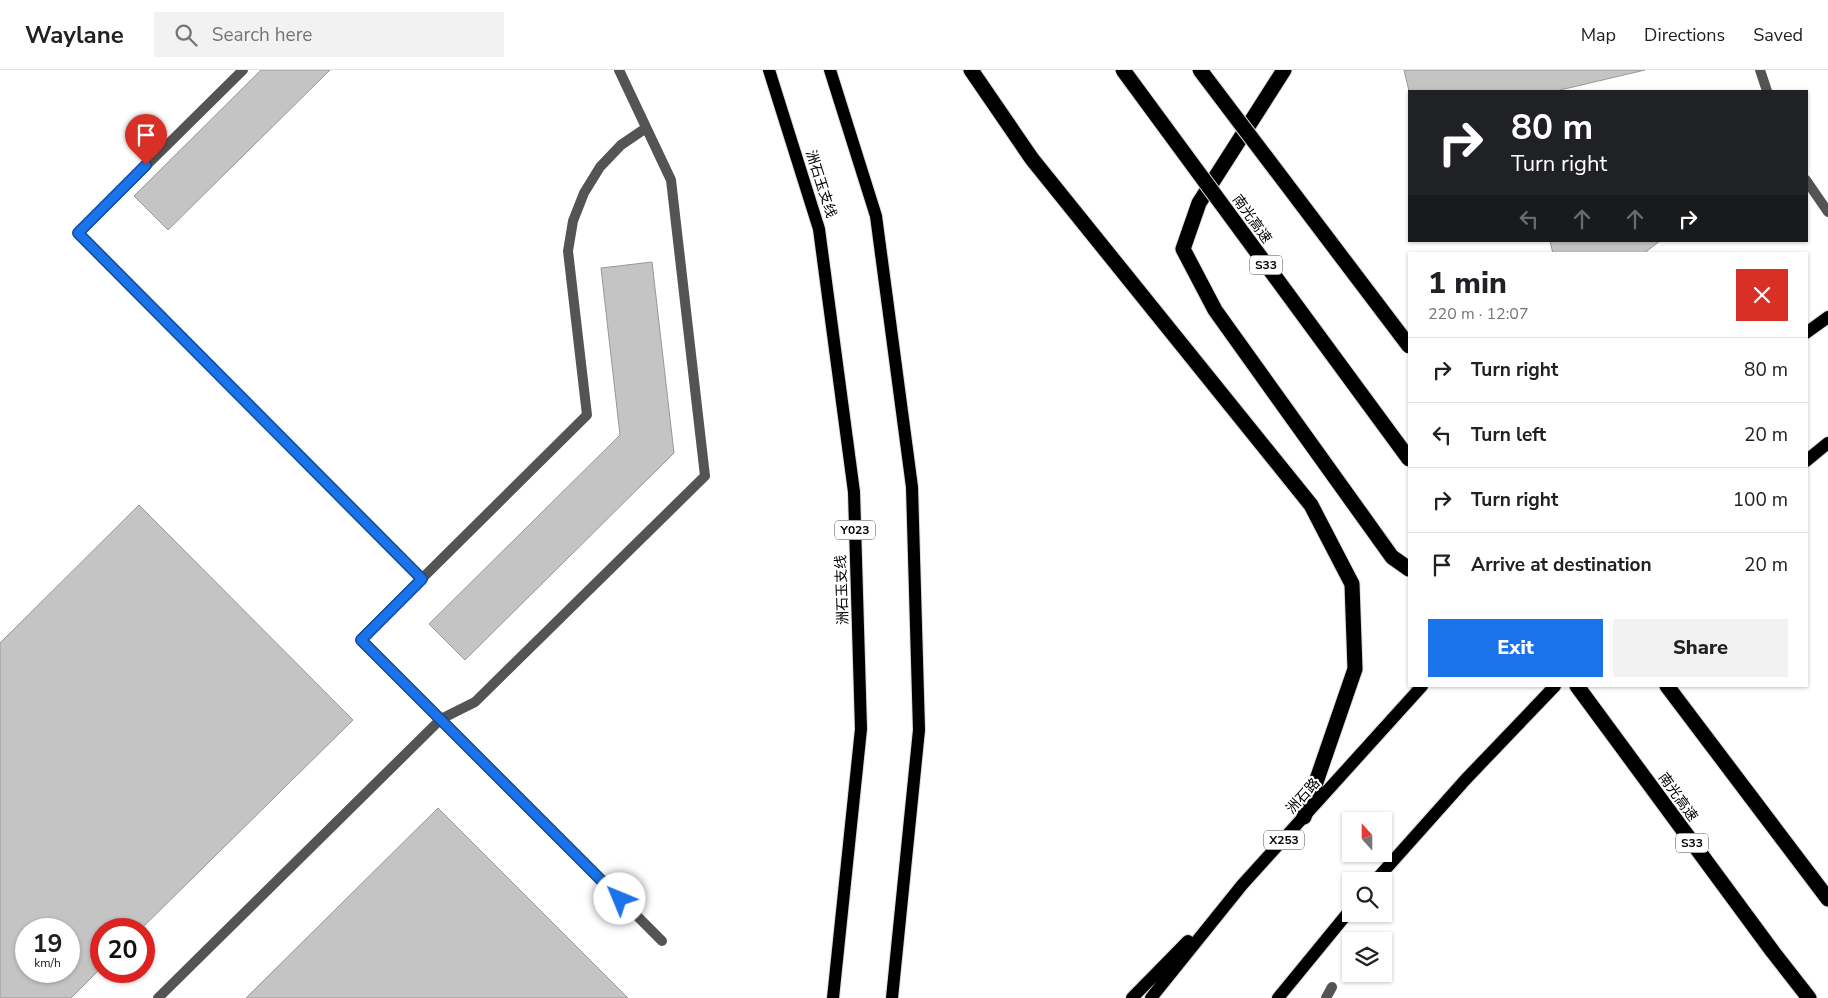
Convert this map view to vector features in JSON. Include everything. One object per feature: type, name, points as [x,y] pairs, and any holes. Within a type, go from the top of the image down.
[{"type":"highway","points":[[971,70],[1032,159],[1310,505],[1352,584],[1355,669],[1304,817]]},
{"type":"highway","name":"南光高速","points":[[1123,70],[1408,458]]},
{"type":"highway","points":[[1200,70],[1408,345]]},
{"type":"highway","points":[[1284,70],[1199,203],[1183,248],[1215,310],[1392,557],[1408,568]]},
{"type":"highway","name":"南光高速","points":[[1578,687],[1809,998]]},
{"type":"highway","points":[[1668,687],[1828,899]]},
{"type":"main road","name":"洲石玉支线","points":[[769,70],[819,229],[854,492],[861,729],[833,998]]},
{"type":"main road","points":[[830,70],[876,216],[912,487],[919,730],[892,998]]},
{"type":"main road","points":[[1808,331],[1828,316]]},
{"type":"main road","points":[[1808,460],[1828,443]]},
{"type":"main road","name":"洲石路","points":[[1151,998],[1242,885],[1421,687]]},
{"type":"main road","points":[[1383,872],[1466,779],[1554,687]]},
{"type":"main road","points":[[1132,998],[1242,885]]},
{"type":"main road","points":[[1278,998],[1342,920]]},
{"type":"street","points":[[243,70],[78,233],[422,579]]},
{"type":"street","points":[[158,998],[441,719],[475,702],[705,476],[671,180],[619,70]]},
{"type":"street","points":[[1760,70],[1767,90]]},
{"type":"street","points":[[646,128],[621,145],[600,167],[584,193],[573,221],[568,251],[587,415],[361,640],[662,941]]},
{"type":"street","points":[[1808,183],[1828,212]]},
{"type":"street","points":[[1326,998],[1332,987]]},
{"type":"building","points":[[261,70],[330,70],[168,230],[134,196]]},
{"type":"building","points":[[1404,70],[1645,70],[1560,90],[1409,90]]},
{"type":"building","points":[[1550,242],[1659,242],[1646,252],[1553,252]]},
{"type":"building","points":[[652,262],[674,453],[465,660],[429,624],[620,435],[601,268]]},
{"type":"building","points":[[139,505],[353,720],[152,918],[90,918],[90,979],[71,998],[0,998],[0,643]]},
{"type":"building","points":[[438,808],[628,998],[246,998]]},
{"type":"route","points":[[146,165],[78,233],[422,579],[361,640],[620,899]]}]
